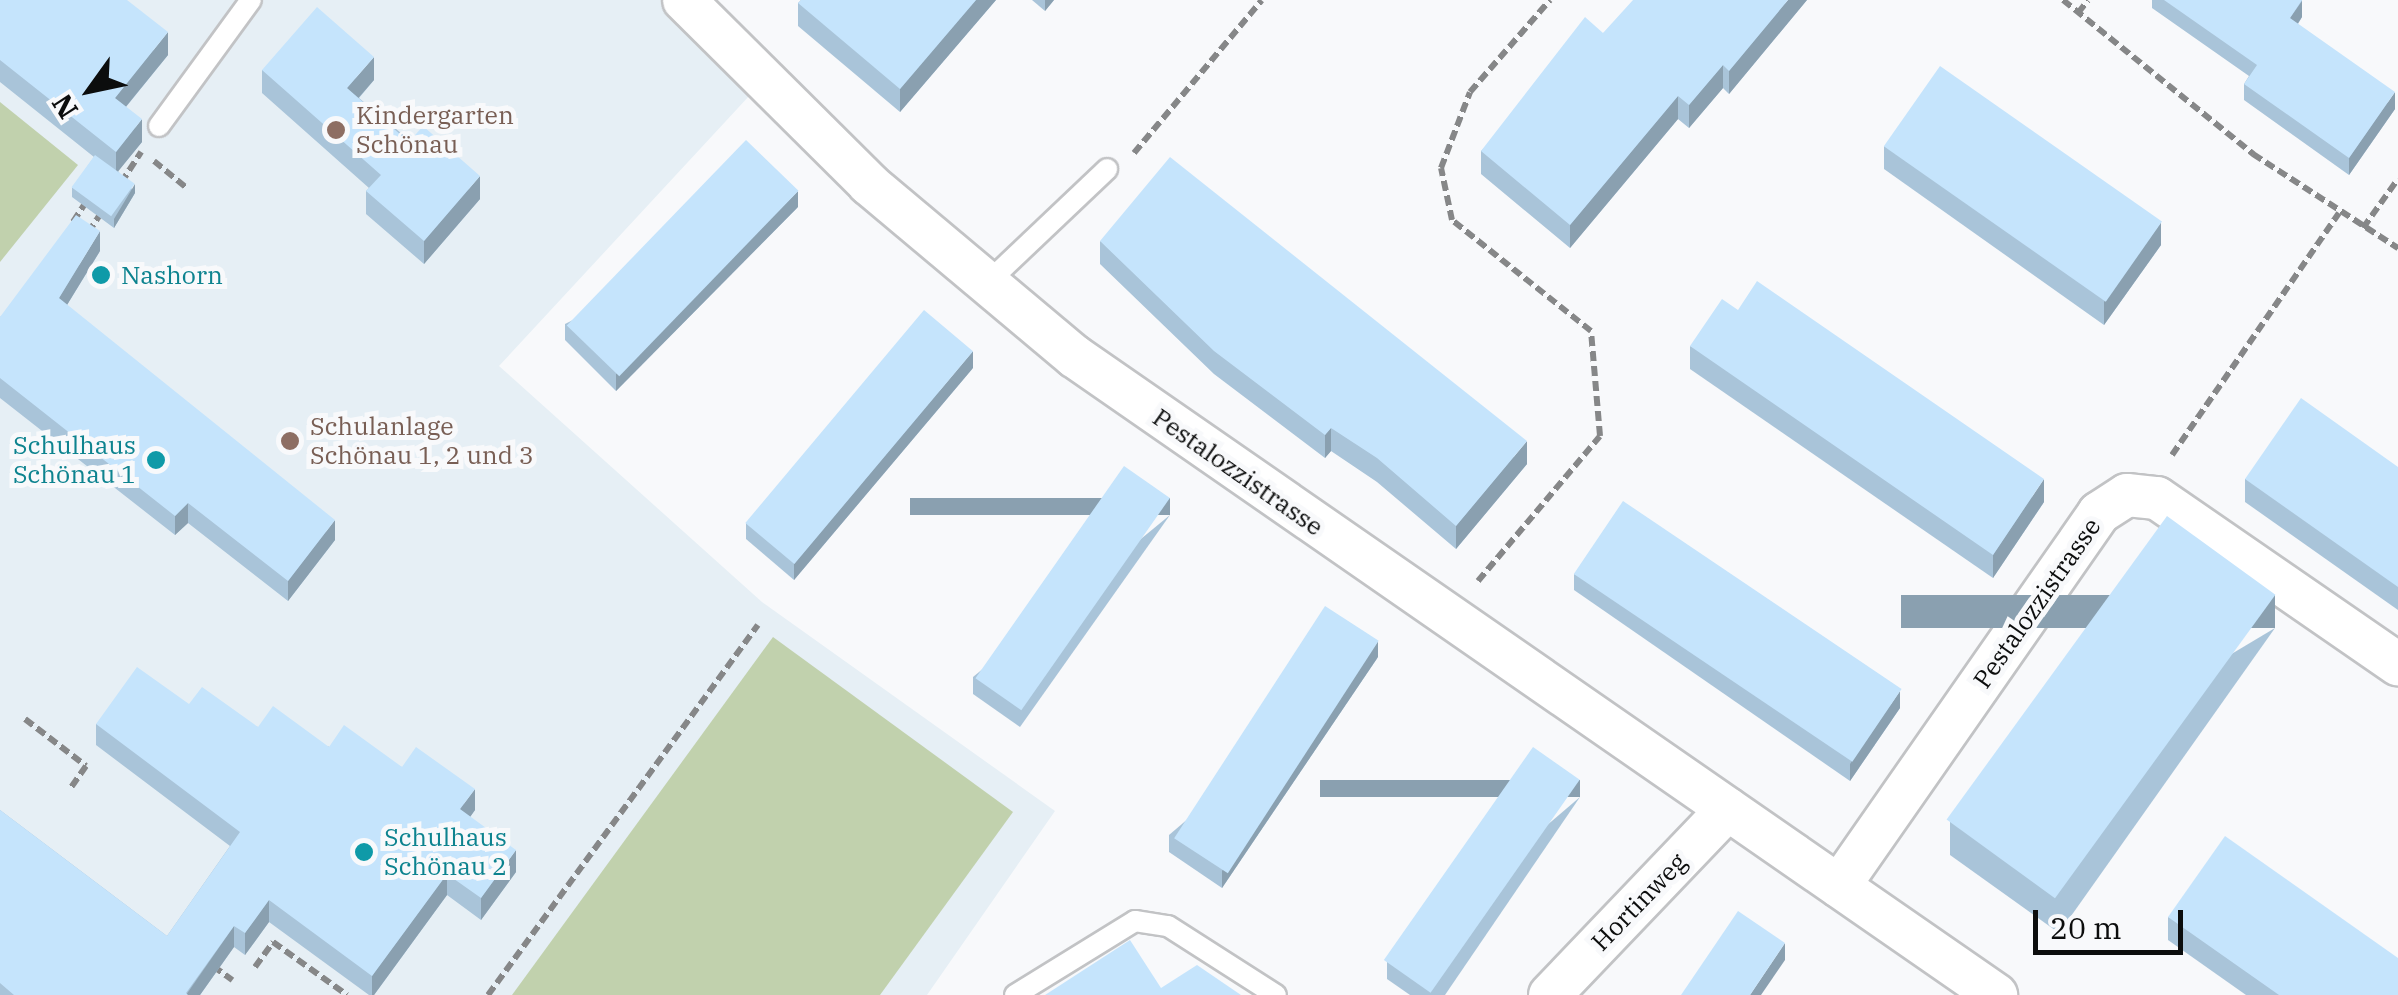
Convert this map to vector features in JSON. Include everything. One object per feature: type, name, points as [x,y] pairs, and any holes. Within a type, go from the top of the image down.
[{"type":"street","name":"Pestalozzistrasse","points":[[684,0],[869,184],[986,284],[1168,425],[1996,995]]},
{"type":"street","name":"Pestalozzistrasse","points":[[1838,886],[2098,513],[2127,495],[2144,496]]},
{"type":"street","points":[[2144,496],[2398,664]]},
{"type":"street","name":"Hortinweg","points":[[1550,995],[1728,809]]},
{"type":"lane","points":[[158,126],[251,0]]},
{"type":"lane","points":[[986,284],[1107,169]]},
{"type":"lane","points":[[1015,995],[1135,921],[1168,926],[1276,995]]},
{"type":"path","points":[[1107,169],[1150,143],[1262,0]]},
{"type":"path","points":[[1448,616],[1600,436],[1591,332],[1452,220],[1441,168],[1470,92],[1550,0]]},
{"type":"path","points":[[2063,0],[2339,214],[2398,248]]},
{"type":"path","points":[[2078,13],[2088,0]]},
{"type":"path","points":[[77,251],[158,126]]},
{"type":"path","points":[[128,142],[188,189]]},
{"type":"path","points":[[2363,228],[2398,179]]},
{"type":"path","points":[[64,235],[94,190]]},
{"type":"path","points":[[2144,496],[2339,214]]},
{"type":"path","points":[[488,995],[758,625]]},
{"type":"path","points":[[25,719],[86,766],[70,789]]},
{"type":"path","points":[[255,967],[273,942],[348,995]]},
{"type":"path","points":[[203,959],[232,980]]},
{"type":"shaded area","name":"Schulanlage Schönau 1, 2 und 3","points":[[0,0],[684,0],[763,81],[499,366],[762,602],[1055,811],[927,995],[0,995]]},
{"type":"green space","points":[[0,102],[78,165],[0,262]]},
{"type":"green space","points":[[773,637],[1013,812],[880,995],[512,995]]},
{"type":"building","points":[[0,0],[127,0],[168,32],[115,98],[142,119],[116,152],[0,60]]},
{"type":"building","points":[[976,0],[900,89],[798,3]]},
{"type":"building","points":[[1633,0],[1788,0],[1729,71],[1723,65],[1689,105],[1678,96],[1570,225],[1481,151],[1585,17],[1603,33]]},
{"type":"building","points":[[2164,0],[2302,0],[2290,18],[2395,92],[2349,158],[2244,84],[2257,65]]},
{"type":"building","name":"Kindergarten Schönau","points":[[317,7],[374,57],[347,88],[409,142],[423,126],[480,176],[424,241],[366,191],[381,175],[262,70]]},
{"type":"building","points":[[1940,66],[2162,221],[2106,302],[1884,146]]},
{"type":"building","points":[[746,140],[799,191],[619,376],[567,326]]},
{"type":"building","points":[[95,155],[135,184],[111,216],[71,187]]},
{"type":"building","points":[[1170,157],[1527,441],[1456,526],[1377,458],[1331,428],[1325,435],[1214,351],[1100,241]]},
{"type":"building","name":"Schulhaus Schönau 1","points":[[76,215],[100,231],[59,298],[335,520],[288,581],[188,503],[175,516],[0,378],[0,317]]},
{"type":"building","points":[[1757,281],[2044,479],[1993,555],[1690,346],[1722,299],[1738,310]]},
{"type":"building","points":[[924,310],[973,351],[794,564],[745,523]]},
{"type":"building","points":[[2301,398],[2398,467],[2398,587],[2245,479]]},
{"type":"building","points":[[1124,466],[1170,498],[1021,710],[975,678]]},
{"type":"building","points":[[1623,501],[1902,689],[1852,762],[1574,574]]},
{"type":"building","points":[[2167,516],[2275,595],[2055,898],[1947,819]]},
{"type":"building","points":[[1325,606],[1379,641],[1228,873],[1174,838]]},
{"type":"building","points":[[137,667],[189,704],[202,687],[258,727],[273,706],[329,747],[344,725],[402,767],[416,747],[475,789],[460,809],[516,850],[481,898],[447,874],[372,976],[269,900],[245,933],[234,926],[188,995],[14,995],[0,983],[0,810],[167,936],[240,832],[96,724]]},
{"type":"building","points":[[1533,747],[1580,780],[1431,993],[1384,960]]},
{"type":"building","points":[[2225,836],[2398,958],[2398,995],[2279,995],[2168,917]]},
{"type":"building","points":[[1738,911],[1785,943],[1750,995],[1681,995]]},
{"type":"building","points":[[1130,940],[1161,988],[1197,965],[1241,995],[1045,995]]},
{"type":"place","name":"Kindergarten Schönau","points":[[336,130]]},
{"type":"place","name":"Nashorn","points":[[101,275]]},
{"type":"place","name":"Schulanlage Schönau 1, 2 und 3","points":[[290,441]]},
{"type":"place","name":"Schulhaus Schönau 1","points":[[156,460]]},
{"type":"place","name":"Schulhaus Schönau 2","points":[[364,852]]}]
